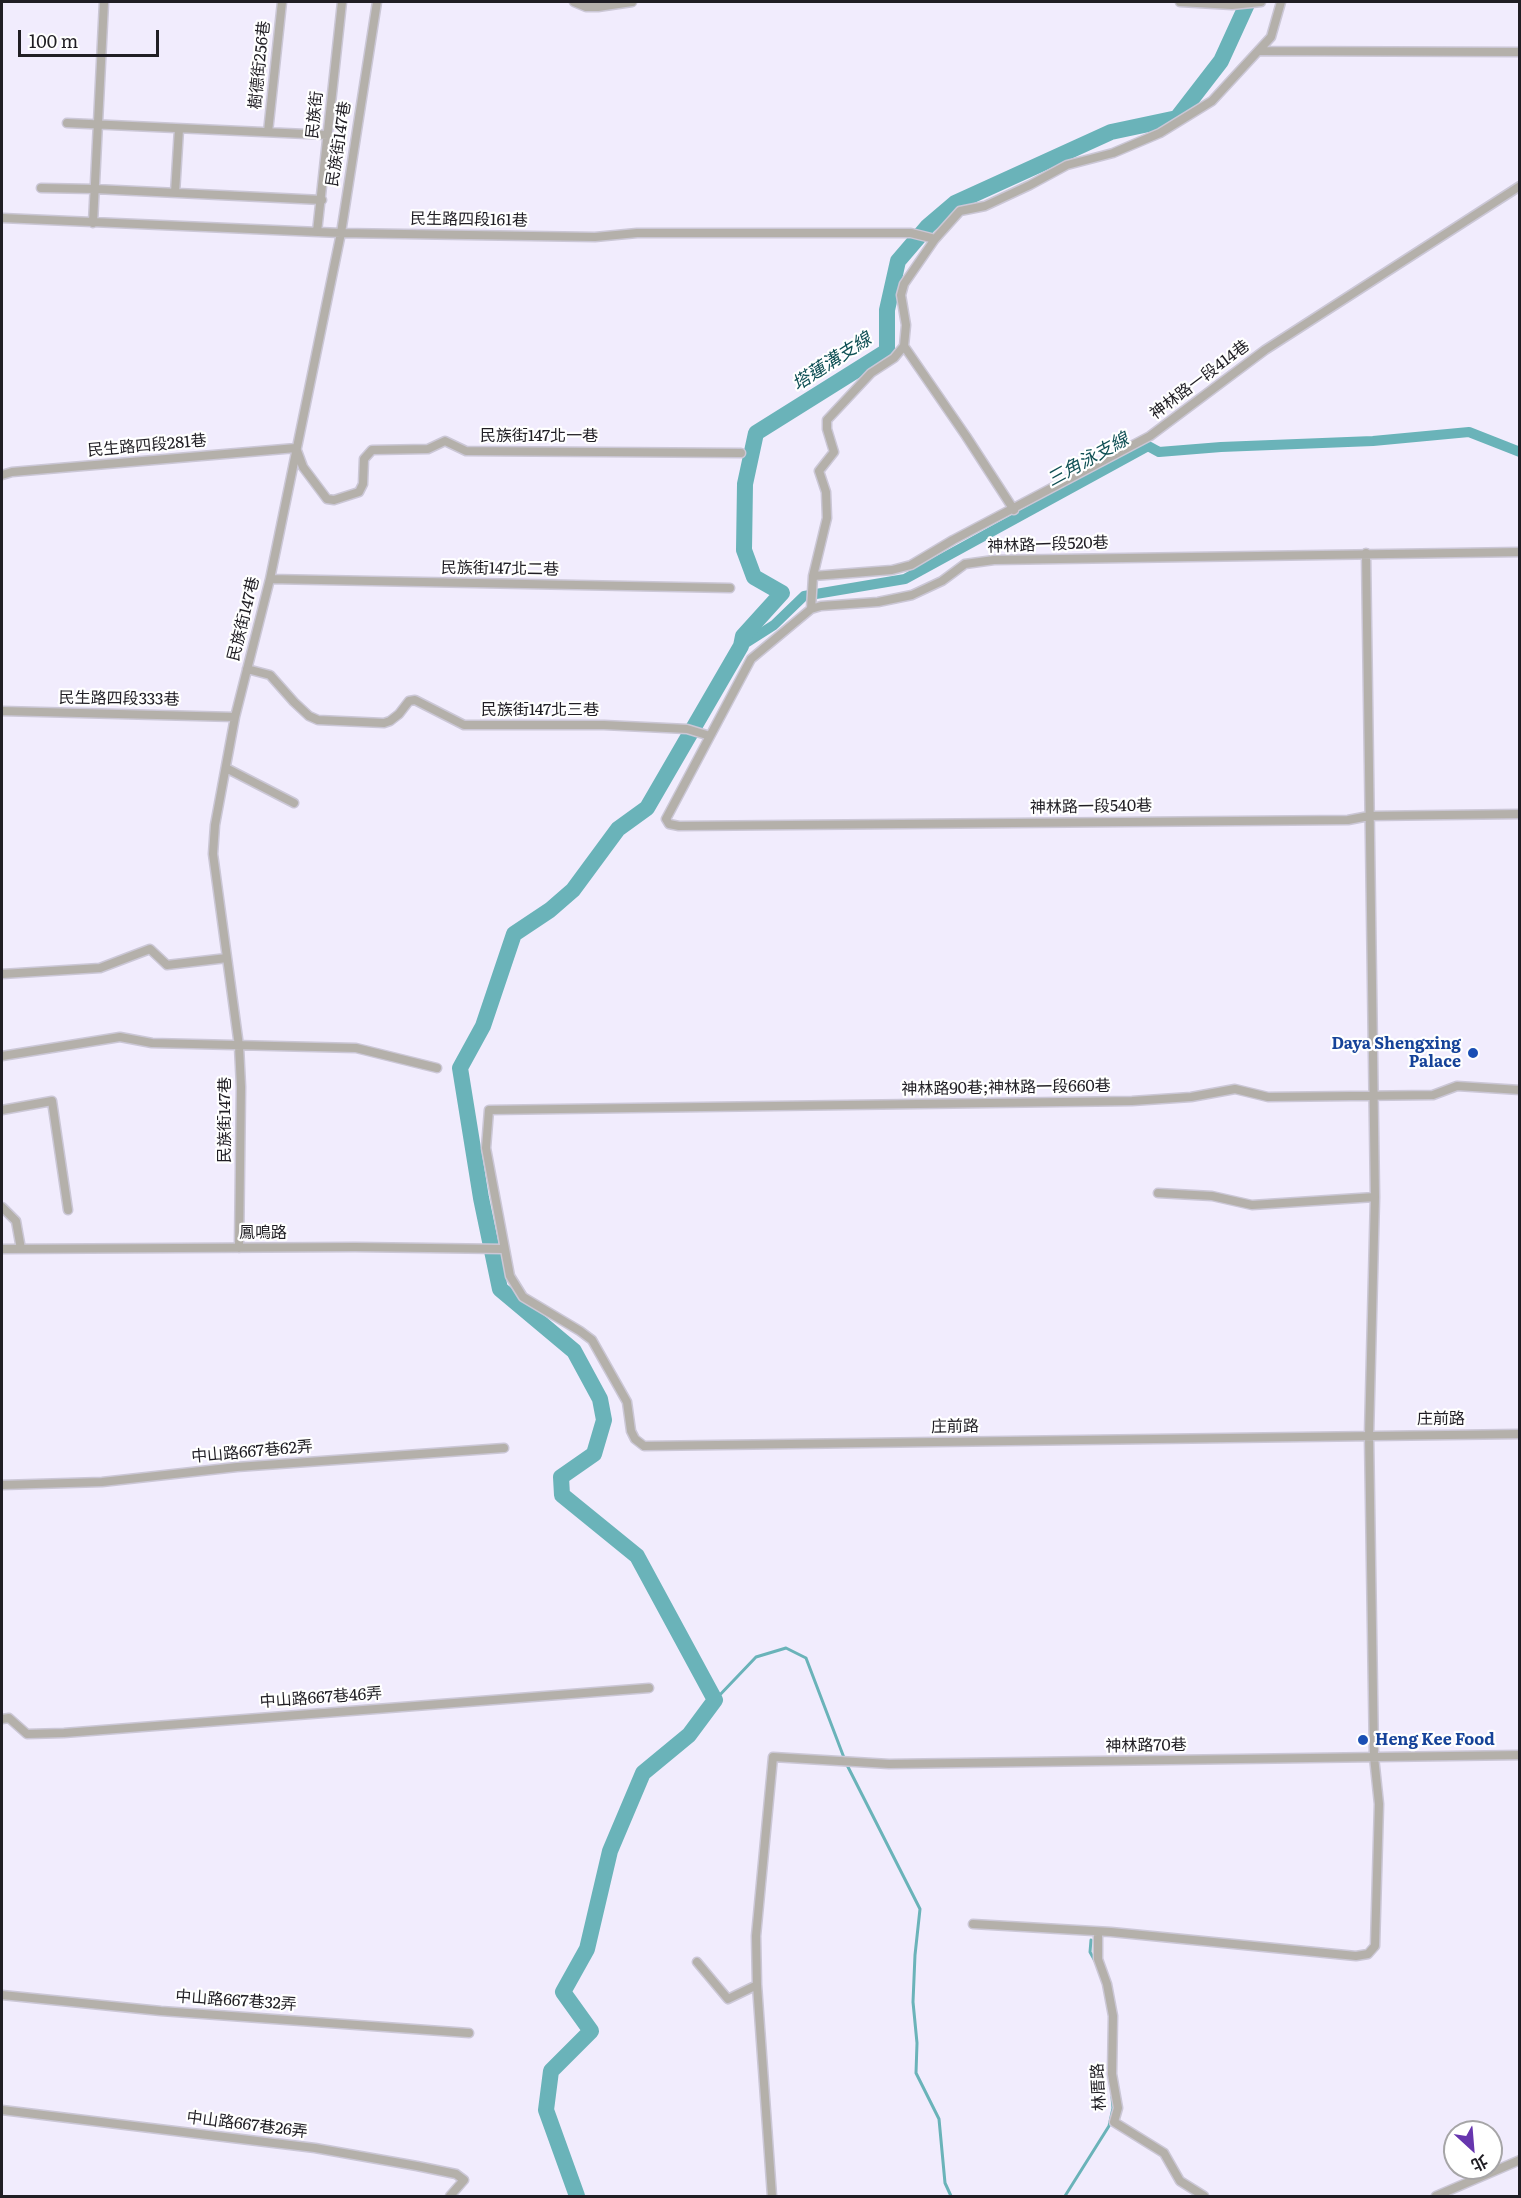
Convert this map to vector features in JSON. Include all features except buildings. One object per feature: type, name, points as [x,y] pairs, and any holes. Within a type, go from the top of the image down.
[{"type":"street","points":[[93,223],[96,124],[104,2]]},
{"type":"street","name":"樹德街256巷","points":[[268,132],[282,2]]},
{"type":"street","name":"民族街","points":[[317,232],[342,2]]},
{"type":"street","name":"民族街147巷","points":[[239,1248],[241,1088],[239,1046],[213,854],[215,825],[235,717],[270,579],[341,233],[377,2]]},
{"type":"street","points":[[574,2],[586,7],[632,2]]},
{"type":"street","points":[[1180,2],[1232,5],[1261,2]]},
{"type":"street","points":[[710,736],[751,659],[811,609],[813,576],[827,518],[826,492],[819,471],[834,452],[827,429],[827,420],[871,374],[894,358],[904,346],[906,325],[901,295],[904,284],[935,239],[960,211],[985,206],[1066,165],[1113,153],[1160,133],[1212,101],[1260,51],[1270,37],[1281,2]]},
{"type":"street","points":[[1260,51],[1520,52]]},
{"type":"street","points":[[67,123],[328,135]]},
{"type":"street","points":[[175,193],[179,129]]},
{"type":"street","name":"神林路一段414巷","points":[[813,576],[892,570],[911,565],[953,540],[1014,510],[1150,436],[1265,350],[1520,186]]},
{"type":"street","points":[[41,188],[322,200]]},
{"type":"street","name":"民生路四段161巷","points":[[2,218],[341,233],[595,237],[637,233],[899,233],[935,239]]},
{"type":"street","points":[[904,346],[1014,510]]},
{"type":"street","name":"民族街147北一巷","points":[[296,448],[303,466],[327,499],[334,500],[359,492],[363,484],[364,459],[372,450],[428,449],[445,441],[466,451],[741,453]]},
{"type":"street","name":"民生路四段281巷","points":[[2,475],[12,472],[296,448]]},
{"type":"street","name":"神林路一段520巷","points":[[811,609],[821,606],[878,602],[912,595],[942,580],[966,564],[994,560],[1520,552]]},
{"type":"street","points":[[973,1924],[1111,1932],[1356,1956],[1368,1954],[1376,1946],[1379,1804],[1374,1758],[1369,1435],[1375,1197],[1366,553]]},
{"type":"street","name":"民族街147北二巷","points":[[270,579],[730,588]]},
{"type":"street","name":"民族街147北三巷","points":[[247,669],[270,675],[294,702],[309,716],[318,720],[384,723],[399,714],[409,701],[415,700],[464,725],[604,725],[687,729],[710,736]]},
{"type":"street","name":"民生路四段333巷","points":[[2,711],[235,717]]},
{"type":"street","name":"神林路一段540巷","points":[[710,736],[666,819],[669,824],[690,826],[1341,820],[1369,816],[1520,814]]},
{"type":"street","points":[[226,768],[294,803]]},
{"type":"street","points":[[2,975],[100,968],[150,949],[167,965],[227,958]]},
{"type":"street","points":[[2,1056],[120,1037],[152,1043],[356,1048],[437,1068]]},
{"type":"street","name":"神林路90巷;神林路一段660巷","points":[[489,1110],[1132,1101],[1191,1097],[1235,1089],[1268,1097],[1433,1095],[1457,1086],[1520,1090]]},
{"type":"street","points":[[2,1110],[52,1101],[68,1210]]},
{"type":"street","name":"庄前路","points":[[489,1110],[486,1148],[510,1276],[524,1298],[592,1340],[627,1402],[631,1431],[635,1439],[644,1446],[1520,1434]]},
{"type":"street","points":[[1158,1193],[1212,1196],[1252,1205],[1375,1197]]},
{"type":"street","points":[[2,1207],[16,1221],[21,1249]]},
{"type":"street","name":"鳳鳴路","points":[[2,1249],[504,1250]]},
{"type":"street","name":"中山路667巷62弄","points":[[2,1485],[102,1482],[237,1467],[504,1448]]},
{"type":"street","name":"中山路667巷46弄","points":[[2,1719],[9,1718],[27,1734],[64,1733],[649,1688]]},
{"type":"street","name":"神林路70巷","points":[[757,1985],[756,1936],[772,1757],[889,1764],[1520,1755]]},
{"type":"street","name":"林厝路","points":[[1098,1932],[1098,1959],[1107,1984],[1113,2016],[1112,2074],[1118,2108],[1114,2122],[1164,2153],[1180,2181],[1204,2196]]},
{"type":"street","points":[[697,1962],[728,1999],[757,1985],[772,2196]]},
{"type":"street","name":"中山路667巷32弄","points":[[2,1995],[161,2011],[469,2033]]},
{"type":"street","name":"中山路667巷26弄","points":[[2,2110],[315,2148],[417,2166],[456,2174],[464,2180],[450,2196]]},
{"type":"street","points":[[1436,2196],[1520,2160]]},
{"type":"waterway","name":"塔蓮溝支線","points":[[577,2196],[546,2110],[551,2071],[591,2031],[563,1992],[587,1949],[610,1851],[643,1773],[689,1735],[715,1700],[637,1556],[562,1495],[561,1477],[594,1454],[604,1420],[600,1399],[574,1351],[500,1289],[481,1198],[460,1068],[483,1026],[514,934],[550,910],[573,890],[618,829],[647,808],[741,646],[743,636],[782,593],[754,577],[744,550],[745,484],[756,433],[887,351],[887,310],[898,261],[928,226],[955,203],[1111,132],[1177,118],[1221,61],[1248,2]]},
{"type":"waterway","name":"三角泳支線","points":[[741,646],[774,625],[804,596],[905,579],[1148,446],[1159,452],[1221,447],[1373,441],[1469,432],[1520,452]]},
{"type":"waterway","points":[[715,1700],[756,1657],[786,1648],[806,1658],[846,1763],[920,1909],[913,2002],[917,2043],[916,2073],[939,2119],[945,2183],[951,2196]]},
{"type":"waterway","points":[[1091,1940],[1090,1952],[1095,1961]]},
{"type":"waterway","points":[[1065,2196],[1109,2126],[1113,2108],[1112,2097]]},
{"type":"place","name":"Daya Shengxing Palace","points":[[1473,1053]]},
{"type":"place","name":"Heng Kee Food","points":[[1363,1740]]}]
